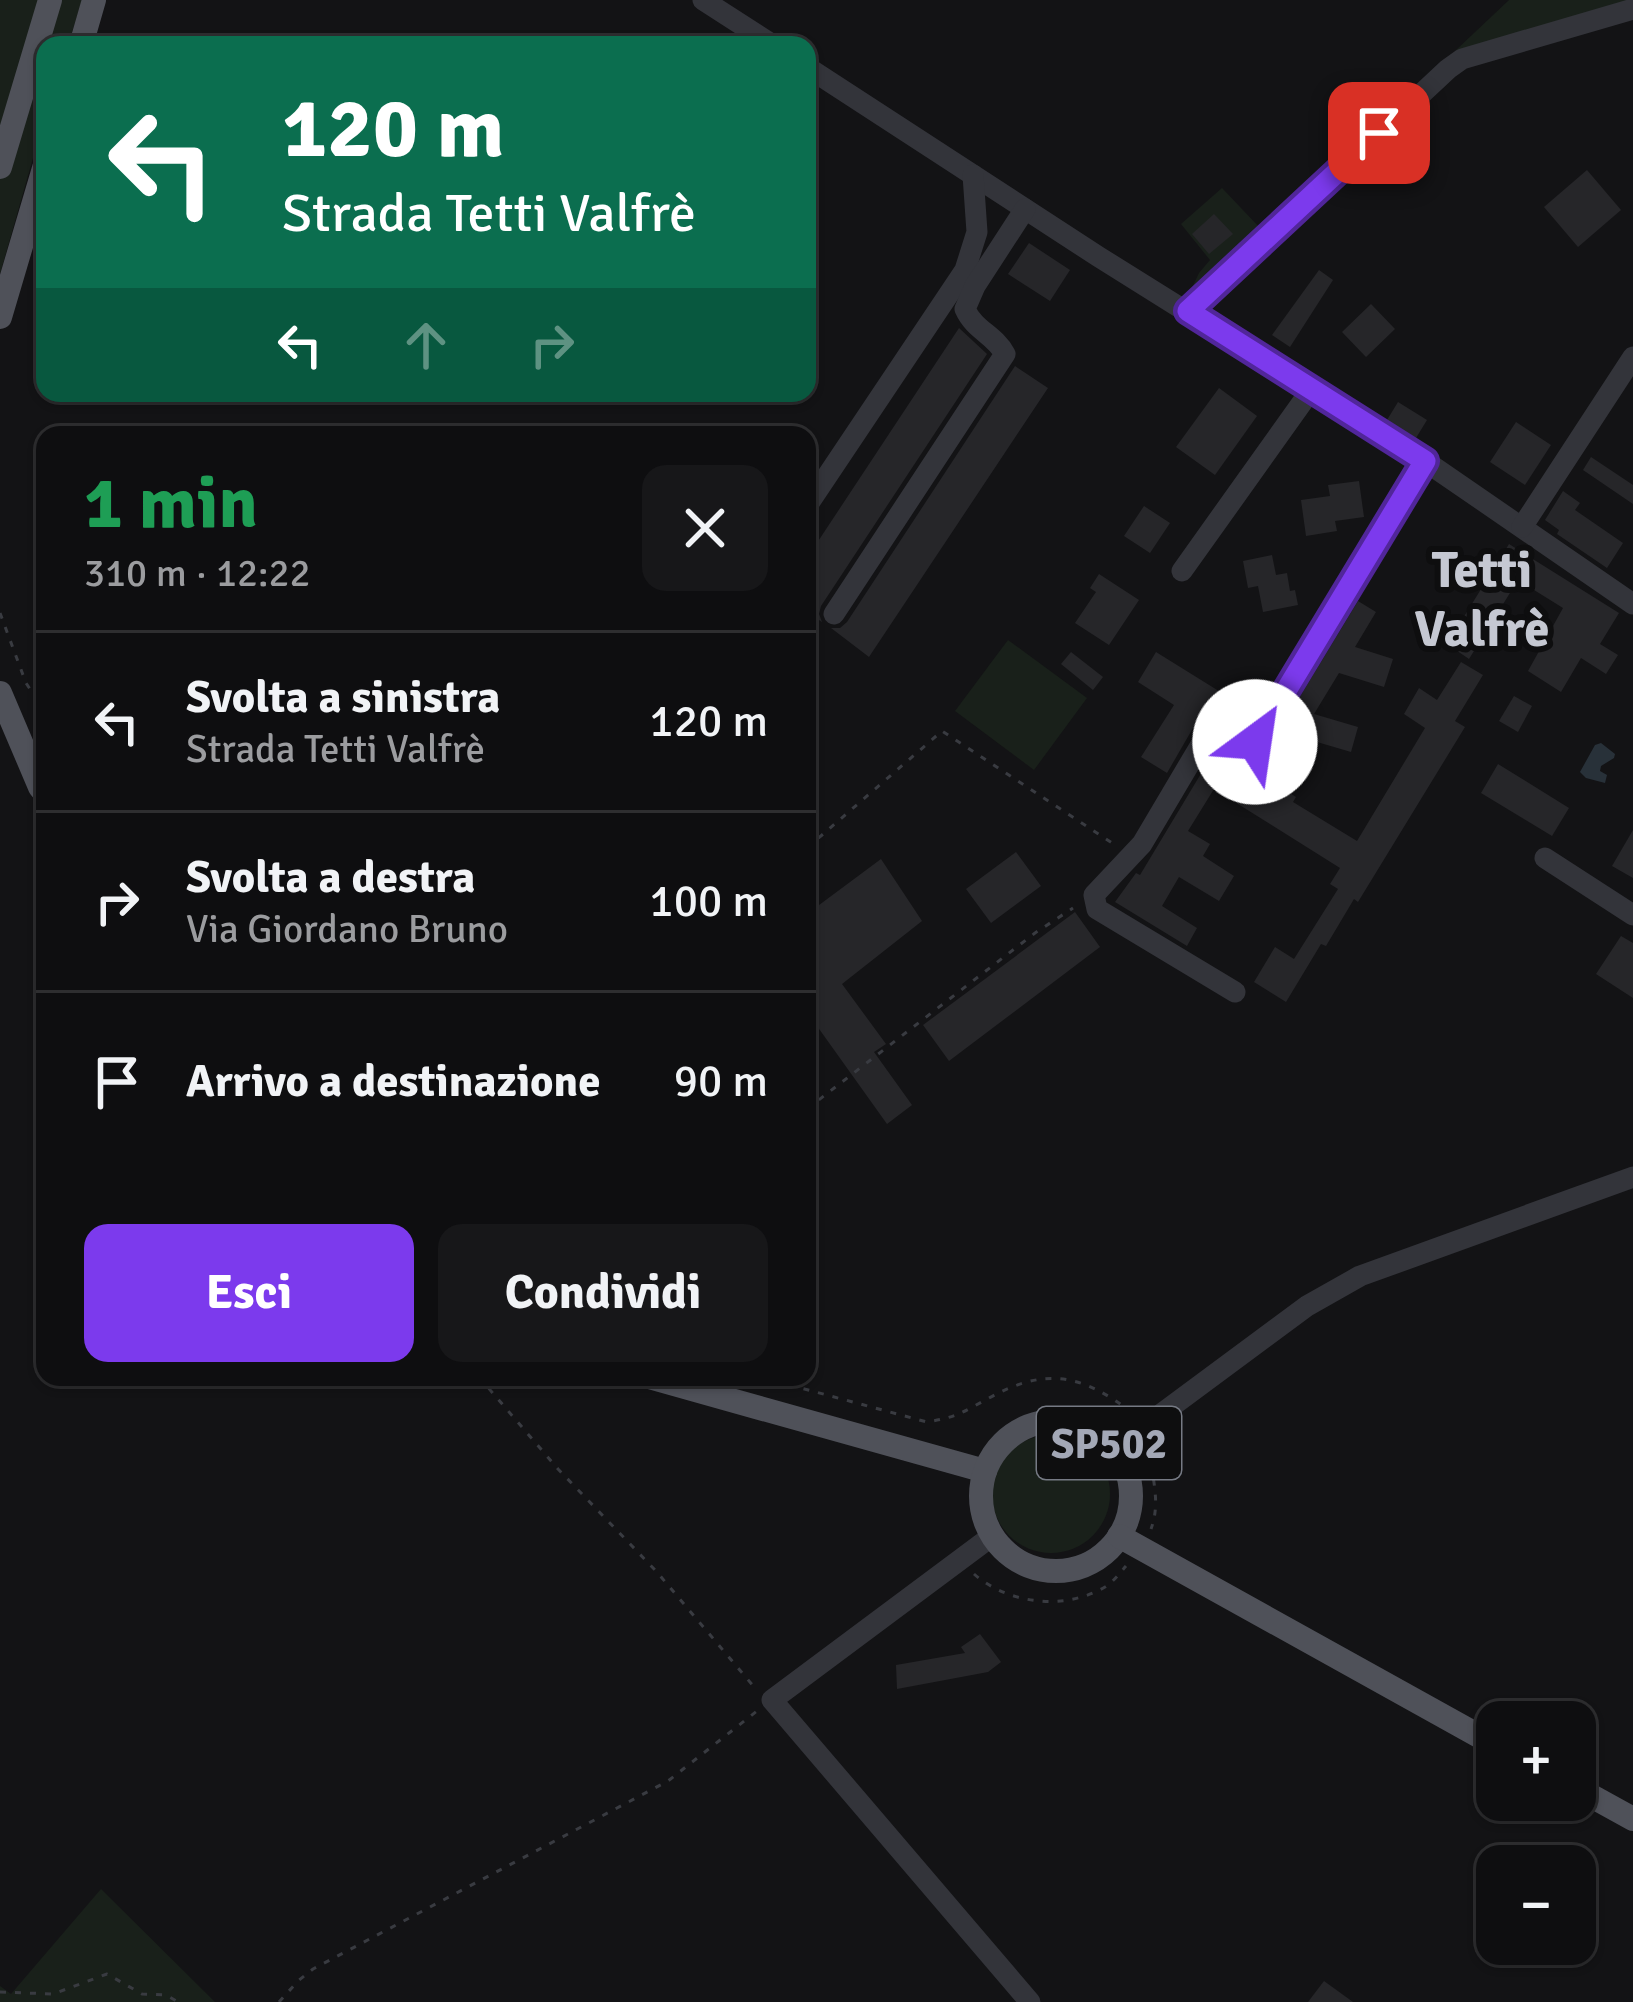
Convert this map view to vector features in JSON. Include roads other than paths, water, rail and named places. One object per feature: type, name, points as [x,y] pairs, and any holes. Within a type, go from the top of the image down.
[{"type":"main road","points":[[39,36],[50,0]]},
{"type":"main road","points":[[84,36],[94,0]]},
{"type":"main road","points":[[0,166],[36,46]]},
{"type":"main road","points":[[0,317],[36,195]]},
{"type":"main road","points":[[0,693],[36,773]]},
{"type":"main road","name":"SP502","points":[[681,1386],[985,1471]]},
{"type":"main road","name":"SP502","points":[[1048,1421],[1081,1425],[1114,1449],[1127,1471],[1131,1504],[1109,1549],[1081,1567],[1047,1570],[1016,1559],[992,1536],[982,1504],[985,1471],[1016,1432],[1048,1421]]},
{"type":"main road","name":"SP502","points":[[1119,1536],[1476,1734]]},
{"type":"main road","points":[[1596,1799],[1633,1819]]},
{"type":"street","points":[[704,0],[759,36]]},
{"type":"street","points":[[1188,311],[1448,68],[1462,59],[1633,10]]},
{"type":"street","points":[[816,73],[1425,461],[1633,604]]},
{"type":"street","points":[[816,493],[965,270],[977,232],[973,175]]},
{"type":"street","points":[[834,614],[1005,354],[971,323],[965,309],[1025,209]]},
{"type":"street","points":[[1522,527],[1633,357]]},
{"type":"street","points":[[1182,571],[1311,390]]},
{"type":"street","points":[[1234,992],[1097,909],[1094,895],[1142,844],[1206,736],[1246,748],[1255,742],[1425,461]]},
{"type":"street","points":[[1545,858],[1633,915]]},
{"type":"street","points":[[1114,1449],[1336,1288],[1633,1177]]},
{"type":"street","points":[[992,1536],[770,1701],[1030,2002]]},
{"type":"district","name":"Tetti Valfrè","points":[[1482,598]]}]
